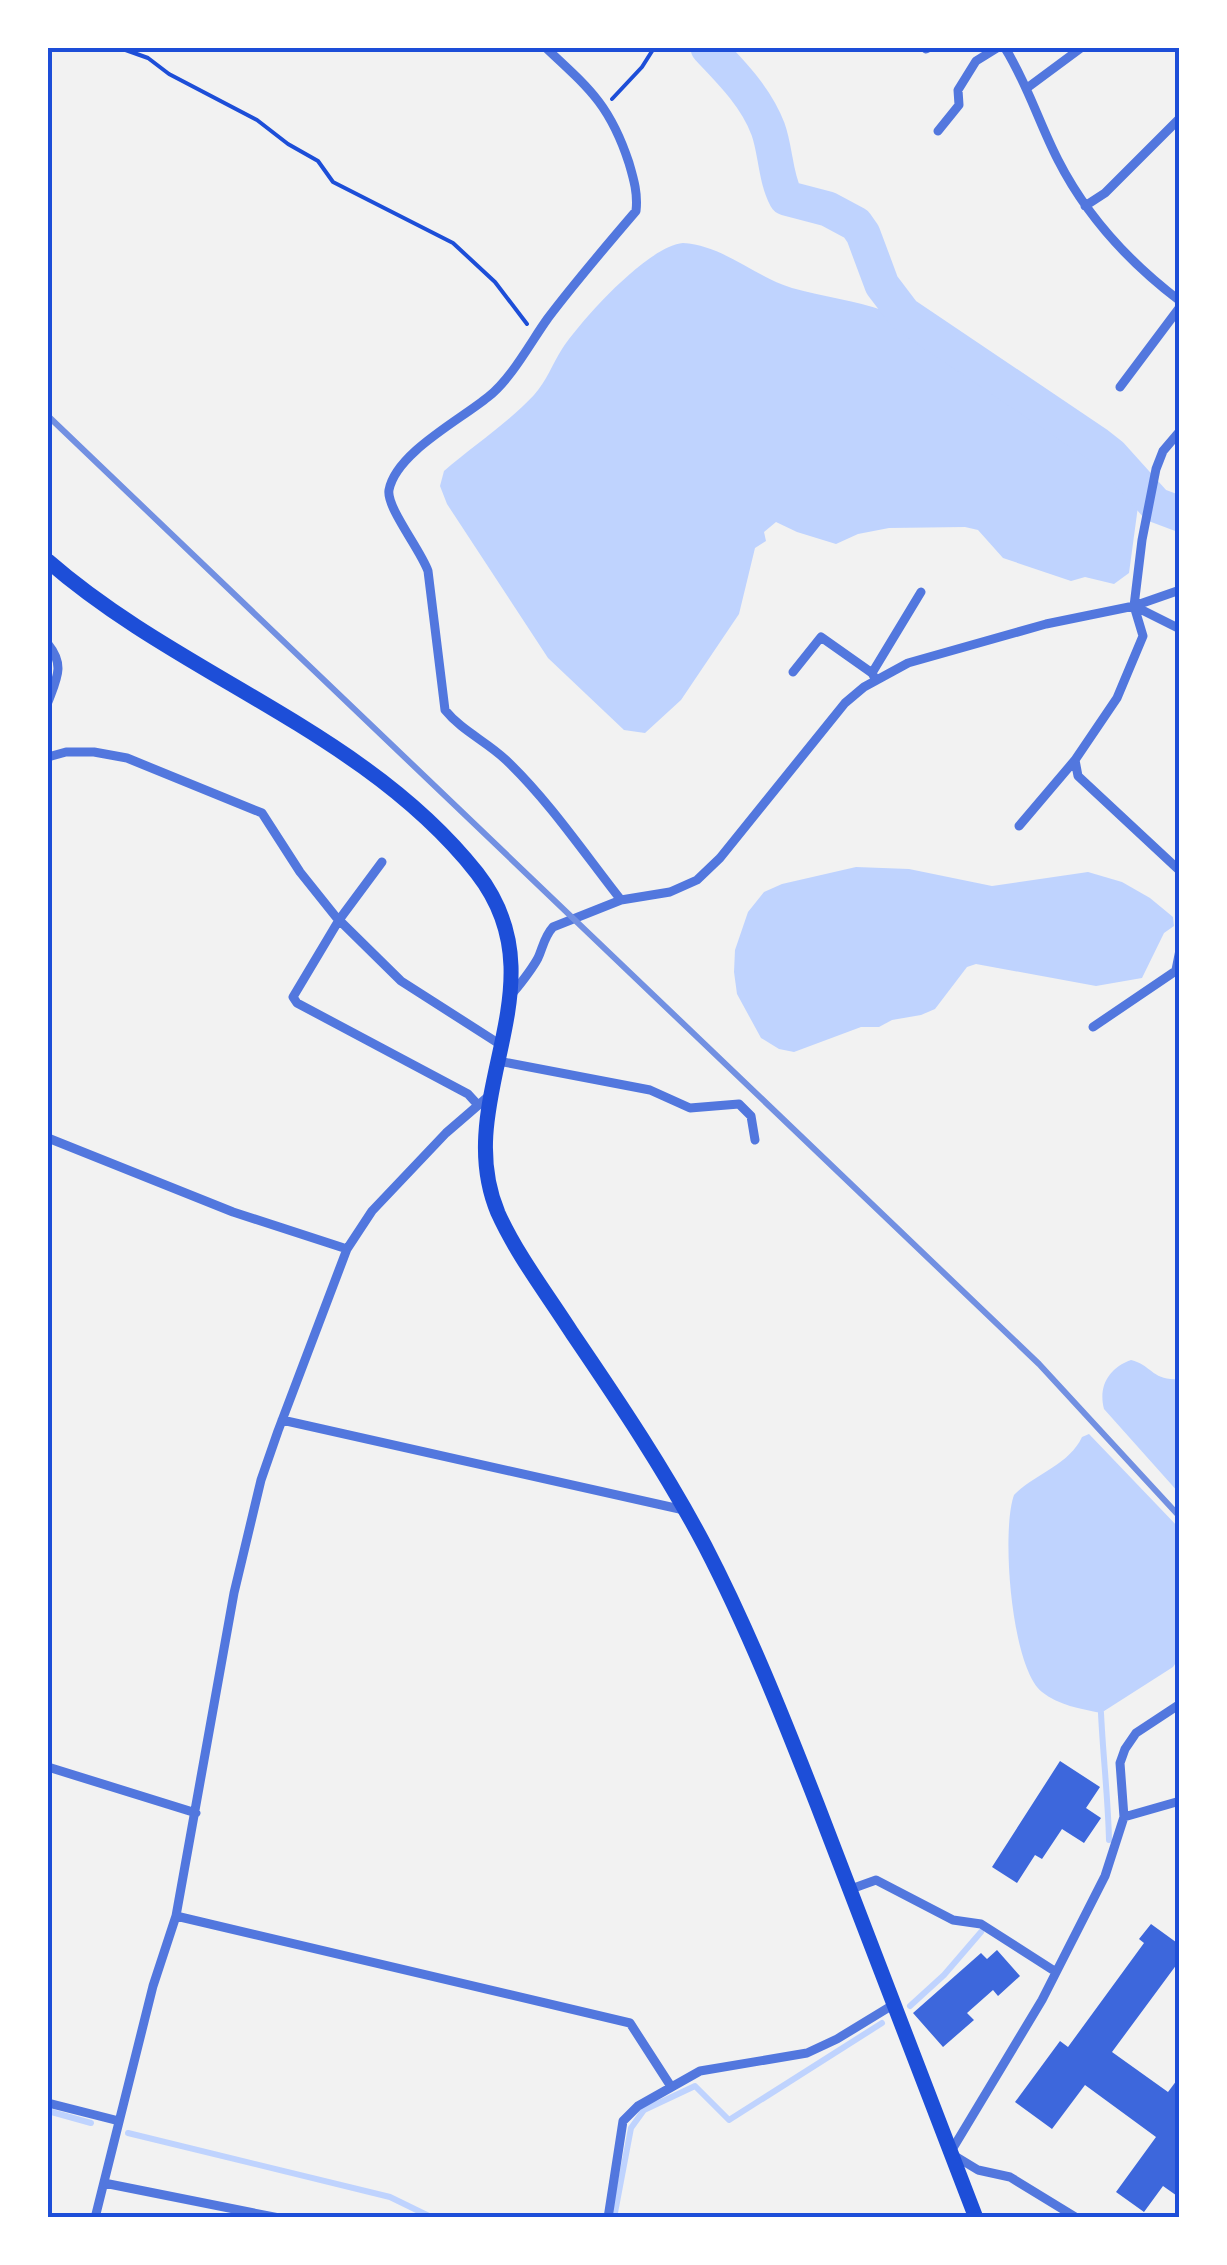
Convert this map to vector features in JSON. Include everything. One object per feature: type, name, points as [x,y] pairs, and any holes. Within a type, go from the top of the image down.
[{"type":"highway","points":[[48,561],[99,602],[366,768],[411,805],[478,875],[498,906],[510,948],[512,994],[486,1132],[490,1187],[498,1212],[685,1510],[738,1616],[896,2003],[976,2218]]},
{"type":"street","points":[[546,48],[605,106],[633,176],[638,196],[636,211],[492,395],[404,463],[392,480],[388,495],[428,571],[445,710],[458,726],[503,757],[527,782],[622,900]]},
{"type":"street","points":[[938,131],[958,105],[958,90],[976,61],[1001,48],[1027,88],[1058,160],[1085,206],[1139,269],[1180,304],[1120,387]]},
{"type":"street","points":[[1027,88],[1081,48]]},
{"type":"street","points":[[1085,206],[1105,193],[1180,118]]},
{"type":"street","points":[[1020,826],[1075,760],[1082,744],[1117,698],[1143,636],[1134,606],[1150,499],[1164,451],[1180,431]]},
{"type":"street","points":[[874,676],[1046,624],[1134,606],[1180,590]]},
{"type":"street","points":[[512,994],[528,975],[546,935],[554,928],[622,900],[670,892],[696,880],[720,858],[845,703],[874,676],[921,592]]},
{"type":"street","points":[[1134,606],[1180,629]]},
{"type":"street","points":[[793,672],[820,637],[874,676]]},
{"type":"street","points":[[48,644],[61,669],[48,702]]},
{"type":"street","points":[[48,758],[66,752],[127,758],[262,813],[300,872],[339,920],[401,981],[499,1053],[650,1090],[690,1108],[738,1104],[751,1116],[756,1140]]},
{"type":"street","points":[[1075,760],[1078,776],[1180,871]]},
{"type":"street","points":[[382,862],[339,920],[293,997],[297,1003],[468,1094],[478,1105]]},
{"type":"street","points":[[1094,1027],[1178,969],[1180,950]]},
{"type":"street","points":[[96,2218],[118,2121],[176,1916],[245,1544],[282,1420],[347,1249],[372,1211],[446,1133],[492,1094]]},
{"type":"street","points":[[48,1138],[233,1212],[347,1249]]},
{"type":"street","points":[[282,1420],[685,1510]]},
{"type":"street","points":[[1077,2218],[1010,2177],[978,2170],[950,2153],[1056,1972],[1105,1876],[1124,1817],[1120,1763],[1125,1749],[1136,1733],[1180,1704]]},
{"type":"street","points":[[48,1767],[196,1813]]},
{"type":"street","points":[[1124,1817],[1180,1801]]},
{"type":"street","points":[[850,1888],[876,1880],[953,1920],[981,1924],[1056,1972]]},
{"type":"street","points":[[176,1916],[630,2022],[670,2085]]},
{"type":"street","points":[[608,2218],[623,2122],[638,2106],[700,2071],[807,2052],[837,2040],[896,2003]]},
{"type":"street","points":[[48,2102],[118,2121]]},
{"type":"street","points":[[104,2184],[279,2218]]},
{"type":"path","points":[[120,48],[148,58],[168,74],[256,120],[318,160],[333,182],[452,243],[496,282],[535,336]]},
{"type":"path","points":[[605,106],[642,67],[654,48]]},
{"type":"water","points":[[683,243],[726,255],[792,288],[885,311],[1104,458],[1139,499],[1129,573],[1114,584],[1085,577],[1071,581],[1003,558],[978,530],[965,527],[889,528],[858,534],[836,544],[776,522],[764,532],[766,541],[755,548],[739,614],[681,700],[645,733],[624,730],[548,658],[447,504],[440,486],[444,471],[534,395],[562,349],[617,286],[652,257]]},
{"type":"water","points":[[856,867],[909,869],[992,886],[1088,872],[1122,882],[1150,898],[1173,917],[1174,926],[1164,933],[1142,978],[1096,986],[976,964],[967,967],[935,1009],[879,1027],[861,1027],[794,1052],[779,1049],[761,1038],[737,994],[735,950],[748,912],[764,892],[782,884]]},
{"type":"water","points":[[1131,1360],[1163,1378],[1179,1379],[1179,1493],[1104,1409],[1107,1379]]},
{"type":"water","points":[[1089,1434],[1180,1529],[1179,1658],[1173,1667],[1101,1713],[1055,1700],[1031,1678],[1016,1628],[1009,1567],[1014,1495],[1061,1462]]},
{"type":"building","points":[[1060,1761],[1100,1787],[1086,1808],[1101,1818],[1084,1843],[1062,1829],[1042,1859],[1035,1855],[1017,1883],[992,1867]]},
{"type":"building","points":[[1151,1924],[1180,1945],[1180,1960],[1112,2052],[1168,2092],[1180,2076],[1180,2198],[1163,2186],[1144,2212],[1116,2192],[1156,2137],[1085,2085],[1052,2129],[1015,2102],[1060,2041],[1068,2047],[1144,1943],[1139,1939]]},
{"type":"building","points":[[997,1950],[1020,1976],[998,1996],[993,1990],[967,2013],[974,2020],[943,2047],[913,2013],[981,1953],[987,1959]]},
{"type":"waterway","points":[[708,48],[763,117],[786,198],[828,209],[856,224],[882,285],[904,314],[1097,444],[1156,505],[1180,514]]},
{"type":"waterway","points":[[1101,1713],[1109,1840]]},
{"type":"waterway","points":[[910,2006],[944,1975],[981,1932]]},
{"type":"waterway","points":[[614,2218],[631,2128],[644,2110],[695,2086],[729,2120],[882,2023]]},
{"type":"waterway","points":[[48,2111],[91,2123]]},
{"type":"waterway","points":[[128,2133],[390,2197],[433,2218]]},
{"type":"railway","points":[[48,416],[1039,1364],[1180,1517]]}]
